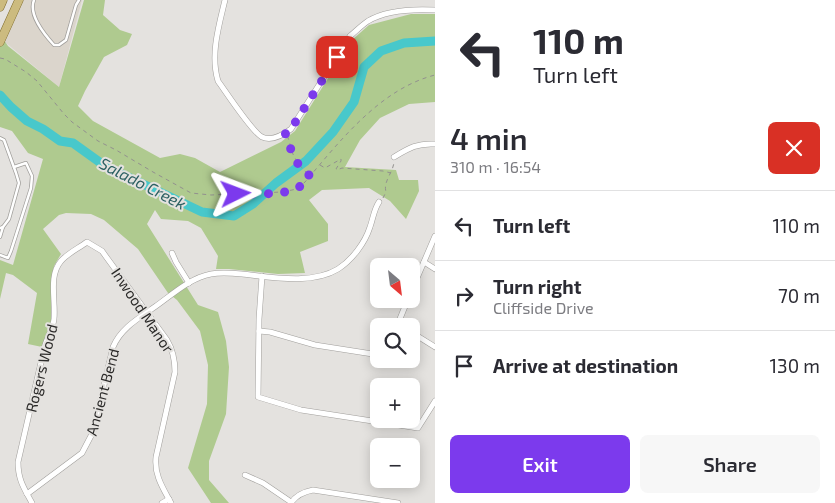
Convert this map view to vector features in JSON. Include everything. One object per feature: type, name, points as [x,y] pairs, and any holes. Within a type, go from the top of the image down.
[{"type":"main road","points":[[0,7],[3,0]]},
{"type":"main road","points":[[0,42],[18,0]]},
{"type":"street","points":[[225,0],[214,62],[218,80],[253,130],[264,138],[271,138],[291,129],[350,36],[369,20],[390,13],[435,10]]},
{"type":"street","points":[[394,157],[415,145],[435,144]]},
{"type":"street","name":"Ancient Bend","points":[[27,494],[82,452],[93,432],[113,347],[116,339],[125,328],[189,283],[205,275],[217,273],[297,279],[326,275],[349,260],[365,238],[379,202]]},
{"type":"street","points":[[420,271],[435,236]]},
{"type":"street","name":"Inwood Manor","points":[[87,242],[102,251],[171,346],[175,363],[174,376],[155,466],[159,480],[170,501]]},
{"type":"street","name":"Rogers Wood","points":[[32,503],[19,479],[18,462],[45,345],[54,319],[54,279],[56,268],[67,256],[87,242]]},
{"type":"street","points":[[172,253],[189,283]]},
{"type":"street","points":[[424,262],[435,269]]},
{"type":"street","points":[[262,276],[258,397],[301,410],[418,428],[435,401]]},
{"type":"street","points":[[259,331],[270,332],[315,345],[370,354]]},
{"type":"street","points":[[420,338],[435,347]]},
{"type":"street","points":[[244,475],[263,483],[291,502],[299,494],[313,490],[368,501],[398,503]]},
{"type":"street","points":[[162,503],[170,501]]},
{"type":"lane","points":[[34,0],[32,9],[36,20],[47,38],[54,45],[59,45],[66,40],[79,0]]},
{"type":"lane","points":[[0,138],[4,140],[19,183],[9,219],[2,227],[0,237]]},
{"type":"lane","points":[[0,255],[8,258],[31,188],[32,176],[26,163],[14,167]]},
{"type":"path","points":[[0,58],[26,72],[37,81],[72,122],[98,141],[182,189],[191,193],[211,195],[282,192],[297,189],[372,110],[392,95],[418,80],[435,75]]},
{"type":"path","points":[[285,133],[290,140],[292,153],[299,165],[310,176]]},
{"type":"path","points":[[379,202],[386,192],[386,184],[394,166],[394,157]]},
{"type":"path","points":[[320,165],[325,168],[341,159],[337,170],[342,168],[391,173]]},
{"type":"shaded area","points":[[23,0],[82,0],[59,87],[5,42]]},
{"type":"green space","points":[[84,0],[105,0],[103,15],[120,30],[132,34],[127,45],[104,57],[78,106],[93,121],[160,158],[180,154],[195,158],[220,172],[281,142],[295,131],[352,40],[369,25],[411,14],[435,14],[435,102],[409,104],[380,118],[360,140],[345,167],[396,170],[399,180],[418,180],[419,191],[406,219],[390,201],[369,188],[322,190],[309,200],[328,224],[328,241],[300,252],[305,273],[278,274],[216,269],[218,256],[201,228],[188,221],[161,219],[155,210],[147,224],[198,305],[218,312],[226,341],[229,367],[226,414],[209,461],[209,480],[229,503],[211,503],[188,468],[207,404],[208,365],[200,331],[177,300],[168,293],[138,249],[104,220],[91,214],[66,213],[59,215],[43,229],[61,254],[54,266],[51,321],[42,347],[28,344],[37,293],[13,275],[6,273],[0,299],[0,260],[13,265],[43,159],[28,153],[12,131],[0,127],[0,34],[8,46],[59,87]]},
{"type":"waterway","name":"Salado Creek","points":[[0,95],[27,121],[60,141],[73,143],[105,166],[202,212],[234,216],[253,204],[276,183],[306,161],[333,132],[354,102],[364,67],[381,51],[404,43],[435,41]]},
{"type":"route","points":[[236,194],[282,192],[297,189],[310,176],[299,165],[292,153],[290,140],[285,133],[291,129],[337,57]]}]
